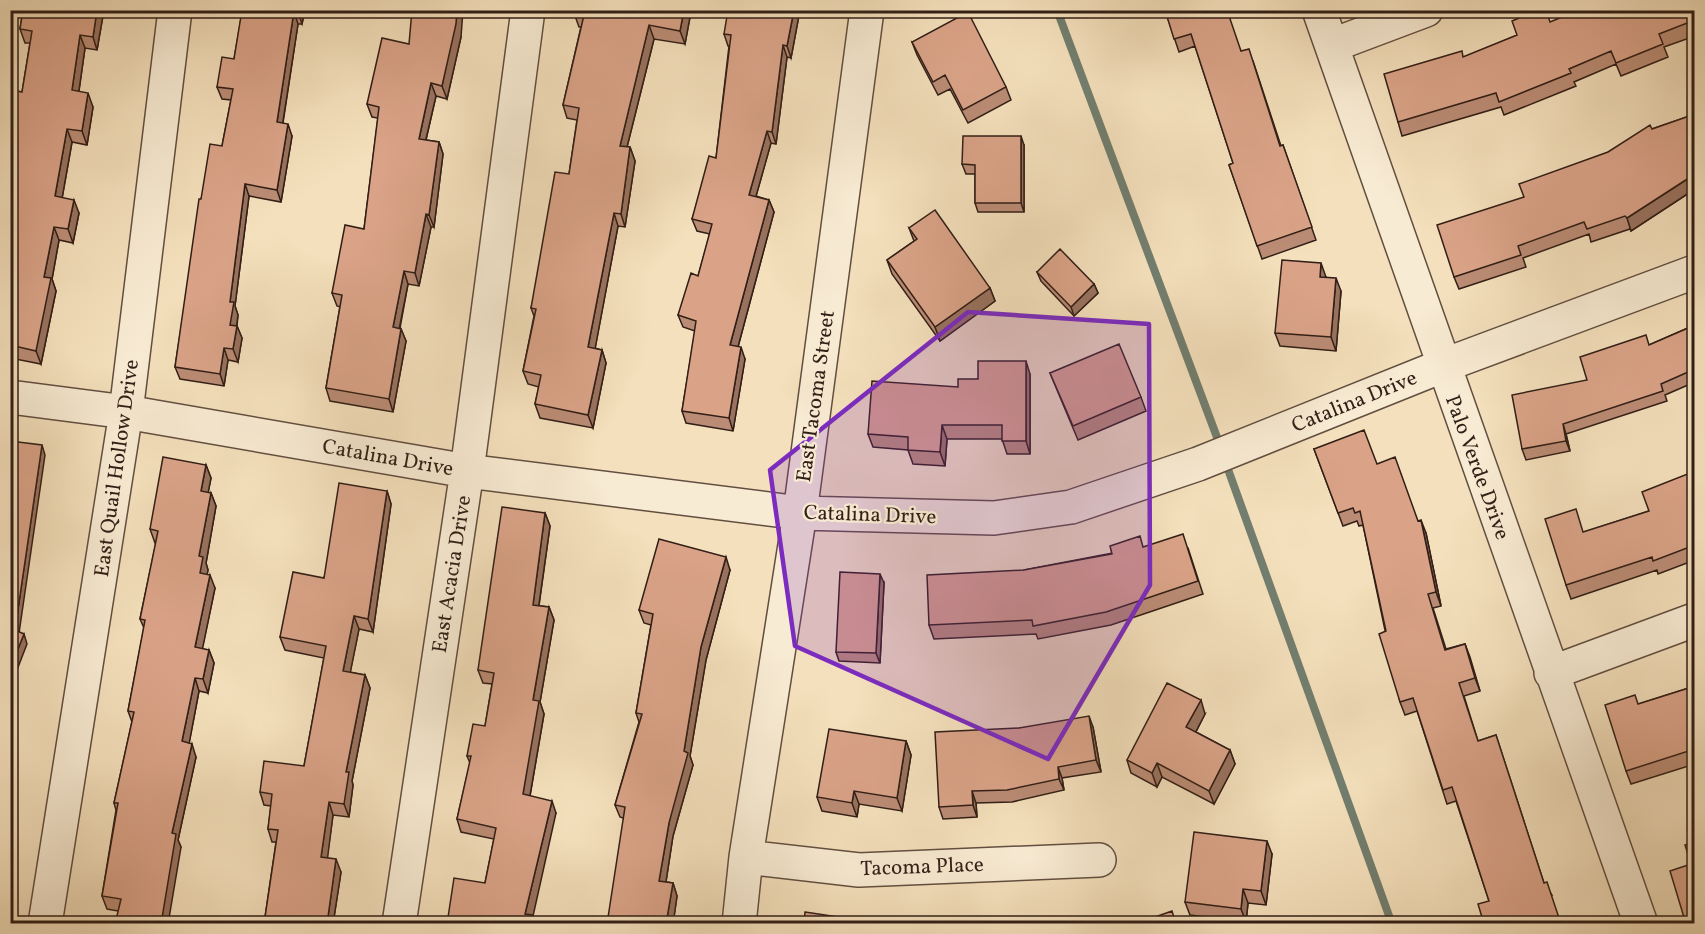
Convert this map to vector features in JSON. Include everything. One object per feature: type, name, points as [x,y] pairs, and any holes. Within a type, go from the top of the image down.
[{"type":"street","name":"East Quail Hollow Drive","points":[[45,924],[126,412],[175,10]]},
{"type":"street","name":"East Acacia Drive","points":[[399,924],[467,471],[528,10]]},
{"type":"street","name":"East Tacoma Street","points":[[739,924],[746,857],[800,513],[867,10]]},
{"type":"street","name":"Palo Verde Drive","points":[[1318,10],[1333,45],[1442,366],[1641,924]]},
{"type":"street","points":[[1333,45],[1426,10]]},
{"type":"street","name":"Catalina Drive","points":[[10,397],[126,412],[467,471],[800,513],[994,518],[1071,507],[1198,464],[1442,366],[1695,272]]},
{"type":"street","points":[[1551,672],[1695,620]]},
{"type":"street","name":"Tacoma Place","points":[[746,857],[859,870],[1099,860]]},
{"type":"highlighted area","points":[[968,312],[1149,324],[1150,585],[1048,759],[795,646],[770,470]]},
{"type":"building","points":[[23,10],[97,10],[93,37],[80,35],[72,90],[88,93],[82,131],[67,129],[55,196],[74,200],[68,229],[54,227],[44,277],[51,278],[36,351],[10,345],[10,127],[17,91],[22,92],[32,31],[20,29]]},
{"type":"building","points":[[242,10],[298,10],[298,12],[294,11],[277,122],[288,124],[277,190],[245,184],[230,302],[234,302],[230,325],[237,326],[233,349],[224,348],[220,374],[175,367],[199,199],[201,199],[210,144],[222,146],[233,89],[217,87],[222,57],[234,59]]},
{"type":"building","points":[[412,10],[457,10],[442,86],[431,83],[419,139],[439,142],[429,215],[426,214],[415,273],[404,271],[393,327],[401,329],[389,399],[326,388],[342,295],[332,293],[345,225],[364,229],[379,107],[367,104],[382,38],[409,44]]},
{"type":"building","points":[[574,10],[684,10],[680,31],[649,25],[620,146],[630,147],[621,214],[614,213],[588,347],[602,350],[588,415],[535,404],[541,375],[523,371],[536,309],[531,308],[555,172],[569,174],[579,108],[563,105],[584,15],[574,13]]},
{"type":"building","points":[[728,10],[794,10],[787,46],[783,45],[772,132],[767,131],[749,195],[769,200],[730,345],[741,347],[729,418],[682,411],[696,321],[678,315],[691,273],[698,276],[712,224],[692,219],[709,156],[716,158],[731,35],[724,34]]},
{"type":"building","points":[[1165,10],[1227,10],[1241,51],[1249,49],[1280,146],[1283,145],[1312,227],[1257,246],[1229,165],[1233,163],[1191,34],[1174,39]]},
{"type":"building","points":[[1538,10],[1546,10],[1550,22],[1579,10],[1695,10],[1695,20],[1659,34],[1663,44],[1616,63],[1611,51],[1569,69],[1571,73],[1499,102],[1496,93],[1398,122],[1384,74],[1462,51],[1463,57],[1517,35],[1512,21]]},
{"type":"building","points":[[968,12],[1006,87],[963,110],[945,75],[933,82],[912,42]]},
{"type":"building","points":[[1695,114],[1695,174],[1627,218],[1625,216],[1587,229],[1584,222],[1518,246],[1521,255],[1454,277],[1437,225],[1524,197],[1519,184],[1608,152],[1650,125],[1652,129]]},
{"type":"building","points":[[963,136],[1021,136],[1021,203],[975,203],[975,165],[962,164]]},
{"type":"building","points":[[935,210],[990,288],[935,327],[887,260],[917,239],[909,228]]},
{"type":"building","points":[[1060,249],[1094,284],[1071,307],[1037,272]]},
{"type":"building","points":[[1282,260],[1321,263],[1320,277],[1336,278],[1331,337],[1275,333]]},
{"type":"building","points":[[1695,325],[1695,369],[1661,384],[1663,391],[1563,424],[1566,441],[1522,449],[1512,395],[1587,380],[1580,357],[1646,335],[1649,345]]},
{"type":"building","points":[[1119,344],[1141,397],[1073,426],[1050,373]]},
{"type":"building","points":[[978,361],[1026,361],[1026,441],[1002,441],[1002,425],[942,425],[940,452],[908,450],[908,437],[868,434],[872,381],[958,387],[958,379],[978,379]]},
{"type":"building","points":[[1364,430],[1377,464],[1395,457],[1418,521],[1421,520],[1436,592],[1428,594],[1445,650],[1465,644],[1475,678],[1459,683],[1478,741],[1496,735],[1544,883],[1547,882],[1561,924],[1484,924],[1478,904],[1489,901],[1452,787],[1443,790],[1413,698],[1400,702],[1379,634],[1386,631],[1360,511],[1355,513],[1353,508],[1338,513],[1314,449]]},
{"type":"building","points":[[10,441],[42,445],[15,630],[24,634],[10,669]]},
{"type":"building","points":[[163,457],[206,465],[201,491],[211,493],[199,556],[203,557],[200,573],[210,575],[195,647],[209,650],[203,679],[195,678],[182,741],[192,744],[172,833],[176,834],[161,924],[115,924],[121,899],[102,896],[118,803],[114,803],[134,712],[128,711],[145,620],[140,619],[158,531],[150,529]]},
{"type":"building","points":[[1695,471],[1695,545],[1653,561],[1652,557],[1566,585],[1545,519],[1576,509],[1583,532],[1649,511],[1642,492]]},
{"type":"building","points":[[339,483],[387,491],[368,619],[354,616],[343,671],[365,675],[346,772],[349,772],[344,804],[329,802],[321,857],[336,859],[327,924],[264,924],[278,830],[268,829],[272,794],[260,792],[264,761],[304,766],[326,646],[280,637],[293,572],[324,578]]},
{"type":"building","points":[[502,507],[545,513],[533,605],[549,607],[533,700],[539,701],[523,794],[552,801],[525,914],[532,915],[531,924],[447,924],[454,878],[485,883],[496,828],[457,819],[471,756],[467,756],[473,724],[485,726],[494,673],[478,670]]},
{"type":"building","points":[[1183,534],[1198,581],[1106,612],[1033,626],[1032,620],[929,625],[927,575],[1024,570],[1112,554],[1110,546],[1140,536],[1143,547]]},
{"type":"building","points":[[659,539],[726,557],[701,647],[684,751],[688,753],[669,823],[659,881],[673,883],[666,924],[607,924],[625,807],[615,805],[642,714],[636,713],[653,614],[639,610]]},
{"type":"building","points":[[840,572],[880,574],[876,653],[836,652]]},
{"type":"building","points":[[1695,674],[1695,749],[1626,771],[1605,705],[1635,695],[1638,704],[1692,687],[1688,677]]},
{"type":"building","points":[[1167,683],[1201,700],[1186,727],[1230,750],[1209,791],[1157,763],[1152,773],[1127,760]]},
{"type":"building","points":[[1089,716],[1096,760],[1058,767],[1059,779],[1007,790],[972,791],[973,805],[939,807],[935,732],[1019,728]]},
{"type":"building","points":[[829,729],[906,741],[897,798],[854,791],[852,803],[817,797]]},
{"type":"building","points":[[1194,832],[1267,841],[1261,891],[1243,889],[1241,909],[1185,902]]},
{"type":"building","points":[[1695,842],[1695,924],[1686,924],[1670,871],[1691,864],[1685,845]]},
{"type":"building","points":[[1172,911],[1176,924],[1135,924]]},
{"type":"building","points":[[805,912],[885,924],[804,924]]},
{"type":"building","points":[[891,920],[952,924],[890,924]]},
{"type":"building","points":[[1020,923],[1020,924],[978,924]]},
{"type":"waterway","points":[[1057,10],[1221,448]]},
{"type":"waterway","points":[[1225,461],[1392,924]]}]
